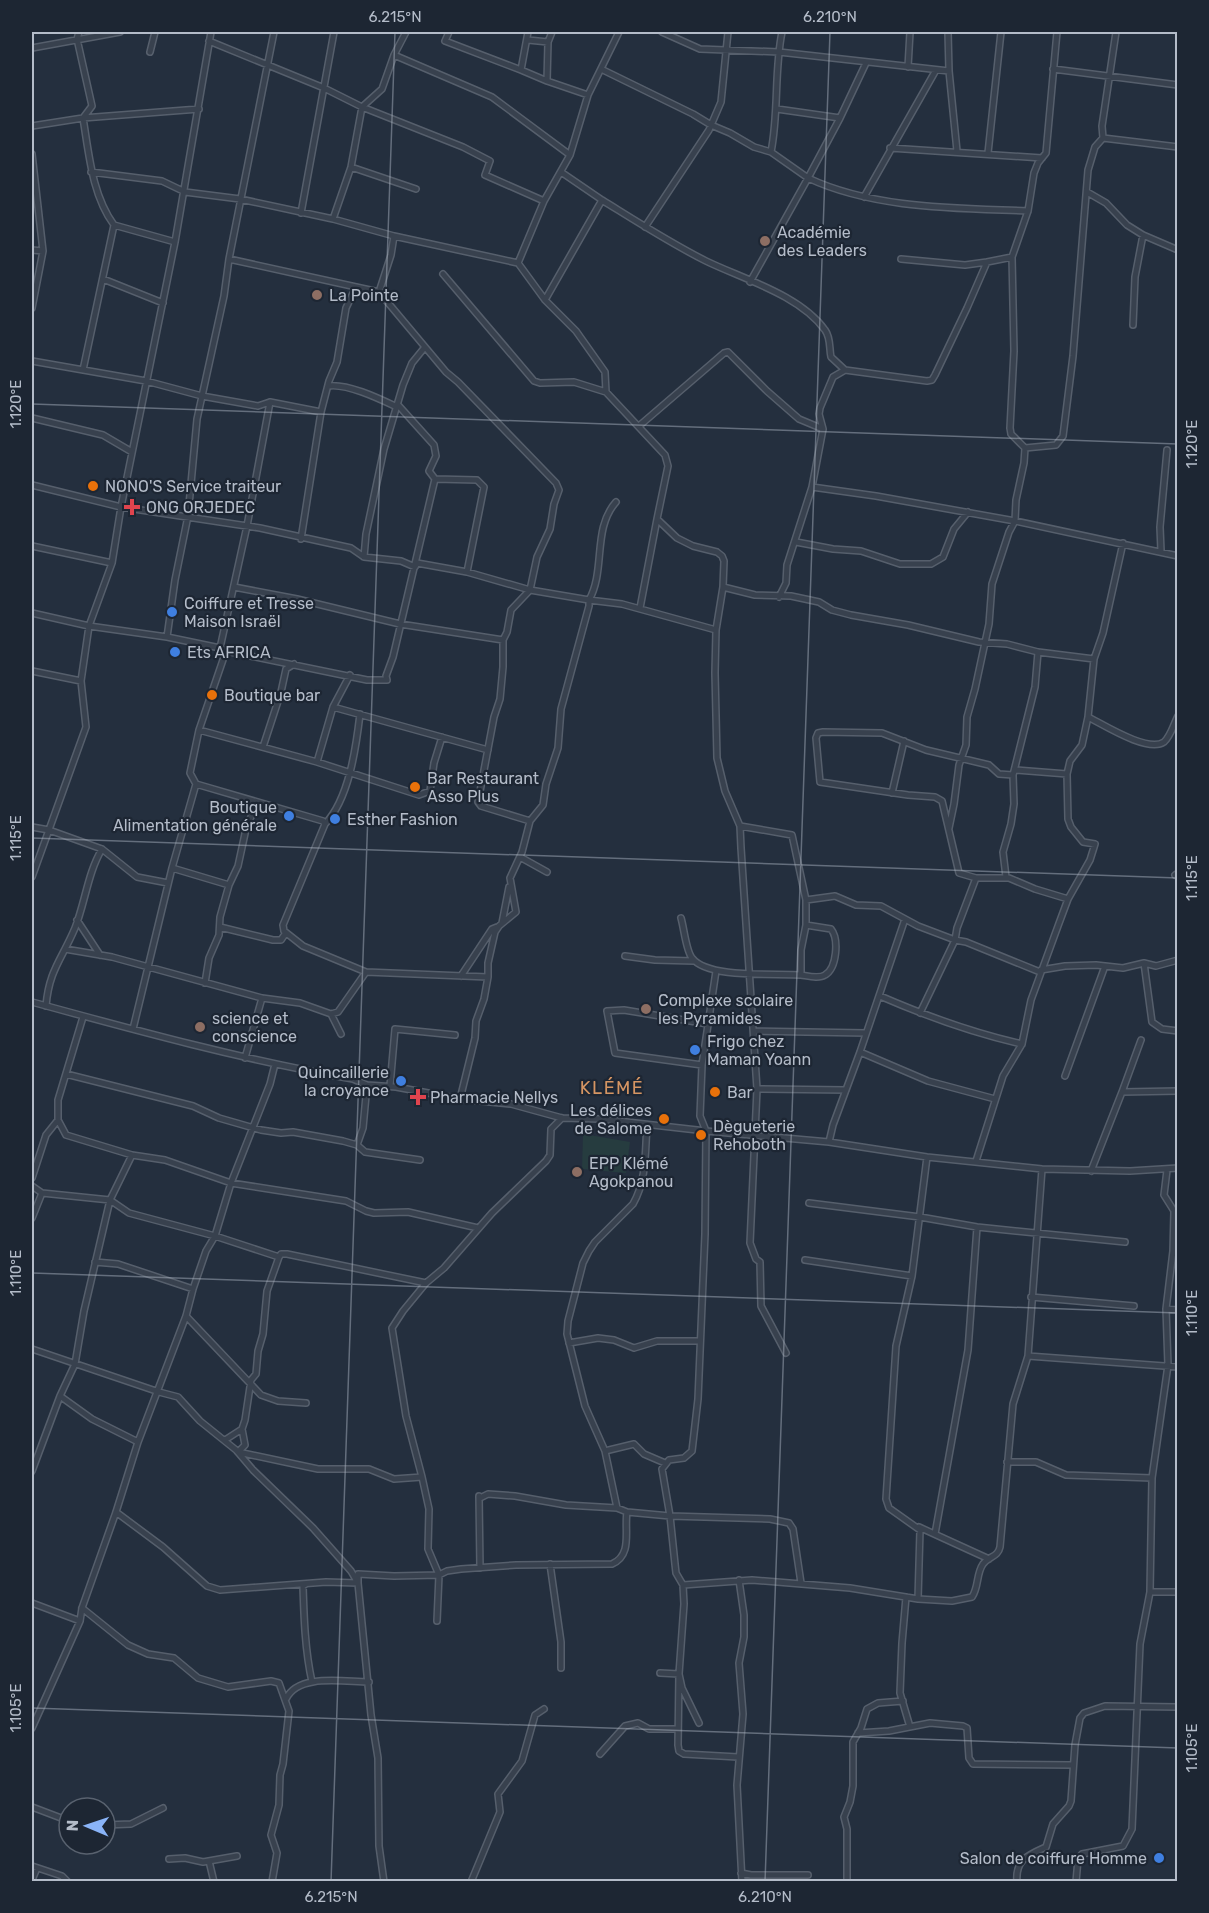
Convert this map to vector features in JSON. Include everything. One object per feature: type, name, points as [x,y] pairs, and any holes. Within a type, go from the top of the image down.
[{"type":"street","points":[[79,32],[77,39],[92,106],[83,118],[92,172],[108,217],[114,225],[176,242]]},
{"type":"street","points":[[32,48],[120,32]]},
{"type":"street","points":[[150,52],[156,32]]},
{"type":"street","points":[[32,877],[86,727],[81,681],[89,626],[112,563],[146,381],[176,242],[211,32]]},
{"type":"street","points":[[167,638],[175,580],[188,516],[197,419],[224,296],[240,199],[274,32]]},
{"type":"street","points":[[301,213],[334,32]]},
{"type":"street","points":[[333,219],[351,167],[362,107],[382,90],[394,56],[406,32]]},
{"type":"street","points":[[449,32],[446,41],[588,95]]},
{"type":"street","points":[[521,70],[528,32]]},
{"type":"street","points":[[547,81],[548,42],[552,32]]},
{"type":"street","points":[[518,263],[544,201],[570,155],[588,95],[619,32]]},
{"type":"street","points":[[662,32],[700,49],[779,52],[949,71]]},
{"type":"street","points":[[645,227],[711,125],[721,102],[728,32]]},
{"type":"street","points":[[771,152],[777,109],[782,32]]},
{"type":"street","points":[[908,67],[910,32]]},
{"type":"street","points":[[948,32],[949,71],[957,151]]},
{"type":"street","points":[[988,153],[1001,32]]},
{"type":"street","points":[[947,832],[954,804],[956,779],[966,745],[967,717],[986,642],[992,584],[1009,532],[1015,521],[1016,500],[1024,464],[1025,448],[1011,434],[1010,428],[1014,351],[1012,257],[1028,211],[1034,173],[1046,153],[1048,144],[1057,32]]},
{"type":"street","points":[[1025,448],[1056,445],[1063,436],[1073,356],[1091,158],[1095,147],[1103,138],[1102,126],[1116,32]]},
{"type":"street","points":[[528,40],[548,42]]},
{"type":"street","points":[[209,41],[267,67],[324,88],[362,107],[464,147],[490,161],[485,175],[544,201]]},
{"type":"street","points":[[394,56],[467,85],[492,98],[570,155]]},
{"type":"street","points":[[750,282],[840,118],[866,63]]},
{"type":"street","points":[[602,69],[754,147],[771,152],[808,178],[838,190],[864,196],[932,205],[1028,211]]},
{"type":"street","points":[[1053,69],[1178,85]]},
{"type":"street","points":[[864,196],[936,70]]},
{"type":"street","points":[[32,126],[83,118],[199,109]]},
{"type":"street","points":[[777,109],[840,118]]},
{"type":"street","points":[[1103,138],[1178,147]]},
{"type":"street","points":[[890,148],[1042,158]]},
{"type":"street","points":[[32,154],[43,251],[32,308]]},
{"type":"street","points":[[351,167],[416,189]]},
{"type":"street","points":[[92,172],[162,182],[185,192],[240,199],[518,263],[545,300],[576,331],[605,372],[606,392]]},
{"type":"street","points":[[561,172],[645,227],[807,311],[825,329],[830,340],[831,357],[845,370],[932,380],[968,308],[987,262]]},
{"type":"street","points":[[1087,192],[1114,210],[1127,225],[1143,235],[1177,249]]},
{"type":"street","points":[[1085,215],[1098,198]]},
{"type":"street","points":[[545,300],[602,200]]},
{"type":"street","points":[[83,370],[114,225]]},
{"type":"street","points":[[1133,325],[1135,278],[1143,235]]},
{"type":"street","points":[[379,292],[391,255],[394,236]]},
{"type":"street","points":[[32,249],[43,251]]},
{"type":"street","points":[[901,260],[965,266],[1012,257]]},
{"type":"street","points":[[229,259],[379,292],[446,372],[556,483],[559,490],[550,529],[537,557],[530,590],[511,610],[507,632],[503,640],[504,667],[500,699],[494,717],[478,802],[481,806],[530,821]]},
{"type":"street","points":[[443,274],[534,381],[540,383],[574,382],[606,392],[665,455],[668,466],[640,609]]},
{"type":"street","points":[[103,279],[163,303]]},
{"type":"street","points":[[301,539],[321,412],[337,362],[346,308],[356,287]]},
{"type":"street","points":[[364,557],[366,534],[380,469],[403,385],[412,363],[425,347]]},
{"type":"street","points":[[639,426],[728,352],[799,419],[823,429]]},
{"type":"street","points":[[32,361],[146,381],[202,396],[258,406],[270,402],[321,412]]},
{"type":"street","points":[[779,597],[786,583],[787,565],[812,487],[823,429],[819,414],[822,403],[833,377],[845,370]]},
{"type":"street","points":[[32,613],[89,626],[220,648],[367,680],[387,680],[386,676],[393,657],[435,479],[429,471],[436,456],[434,445],[398,405],[397,407],[376,397],[343,387],[328,386]]},
{"type":"street","points":[[220,648],[247,526],[270,402]]},
{"type":"street","points":[[32,418],[103,435],[132,452]]},
{"type":"street","points":[[1161,551],[1160,526],[1167,450]]},
{"type":"street","points":[[435,479],[477,480],[484,487],[467,572]]},
{"type":"street","points":[[32,485],[121,507],[247,526],[351,548],[364,557],[401,561],[415,567]]},
{"type":"street","points":[[812,487],[876,495],[968,512],[1178,556]]},
{"type":"street","points":[[460,1099],[476,1021],[484,999],[489,957],[495,932],[500,924],[512,872],[526,841],[530,821],[543,805],[546,784],[558,748],[561,709],[587,616],[589,600],[596,583],[603,532],[611,508],[616,502]]},
{"type":"street","points":[[796,542],[833,549],[861,550],[900,564],[932,564],[943,556],[954,529],[968,512]]},
{"type":"street","points":[[657,519],[677,538],[687,544],[717,552],[724,561],[723,587],[716,630],[717,758],[725,791],[740,826],[754,1031],[757,1089],[750,1243],[760,1262],[761,1305],[786,1353]]},
{"type":"street","points":[[976,1161],[1003,1076],[1022,1044],[1031,1000],[1068,899],[1090,860],[1095,844],[1083,842],[1071,827],[1068,819],[1067,774],[1070,761],[1083,745],[1094,659],[1103,633],[1123,543]]},
{"type":"street","points":[[32,546],[112,563]]},
{"type":"street","points":[[415,567],[417,563],[467,572],[530,590],[622,604],[716,630]]},
{"type":"street","points":[[234,587],[281,595],[400,624],[503,640]]},
{"type":"street","points":[[723,587],[755,596],[791,596],[851,615],[908,625],[954,637],[1094,659]]},
{"type":"street","points":[[133,1029],[168,883],[196,784],[190,773],[199,730],[226,651]]},
{"type":"street","points":[[1006,877],[1003,852],[1011,824],[1018,754],[1035,687],[1038,652]]},
{"type":"street","points":[[263,747],[286,669],[294,664]]},
{"type":"street","points":[[32,671],[81,681]]},
{"type":"street","points":[[317,762],[333,707],[350,675]]},
{"type":"street","points":[[333,707],[488,750]]},
{"type":"street","points":[[360,714],[357,744],[339,805],[325,824],[283,925],[285,934],[303,946],[366,972],[488,977]]},
{"type":"street","points":[[1088,717],[1126,736],[1151,744],[1164,742],[1178,716]]},
{"type":"street","points":[[199,730],[317,762],[419,795],[430,791],[434,763],[442,737]]},
{"type":"street","points":[[1067,774],[999,774],[986,764],[926,750],[882,733],[823,732],[816,738],[820,782],[939,799],[944,805],[947,832],[958,873],[976,878],[1006,877],[1068,899]]},
{"type":"street","points":[[892,793],[904,741]]},
{"type":"street","points":[[196,784],[320,819],[325,824]]},
{"type":"street","points":[[205,983],[209,958],[219,935],[229,885],[238,866],[244,837],[257,802]]},
{"type":"street","points":[[740,826],[791,833],[806,900],[801,975]]},
{"type":"street","points":[[32,827],[102,849],[136,877],[168,883]]},
{"type":"street","points":[[46,1006],[47,988],[54,967],[77,920],[102,849]]},
{"type":"street","points":[[520,857],[548,872]]},
{"type":"street","points":[[172,868],[229,885]]},
{"type":"street","points":[[920,1013],[955,940],[957,928],[976,878]]},
{"type":"street","points":[[461,975],[492,929],[516,912],[510,882]]},
{"type":"street","points":[[806,900],[835,896],[856,905],[880,906],[955,940],[966,942],[1041,971],[1065,966],[1123,968],[1144,963],[1156,966],[1178,960]]},
{"type":"street","points":[[681,918],[690,955],[694,961]]},
{"type":"street","points":[[829,1142],[905,919]]},
{"type":"street","points":[[77,920],[100,955]]},
{"type":"street","points":[[625,956],[655,960],[694,961],[716,971],[749,974],[820,976],[827,974],[837,950],[835,936],[831,929],[806,926]]},
{"type":"street","points":[[219,927],[273,940],[281,940],[285,934]]},
{"type":"street","points":[[64,949],[112,957],[262,998],[300,1003],[331,1014],[338,1012],[366,972]]},
{"type":"street","points":[[1144,963],[1152,1022],[1162,1029],[1178,1031]]},
{"type":"street","points":[[1065,1076],[1105,966]]},
{"type":"street","points":[[716,971],[702,1065],[700,1116],[706,1131],[699,1399],[692,1451],[688,1456],[669,1460],[662,1468],[675,1568],[683,1585],[684,1619],[677,1729],[679,1750],[684,1754],[738,1757]]},
{"type":"street","points":[[880,996],[920,1013],[987,1036],[1022,1044]]},
{"type":"street","points":[[245,1058],[262,998]]},
{"type":"street","points":[[32,1002],[245,1058],[353,1079],[367,1085],[390,1086],[460,1099],[511,1104],[562,1118],[600,1119],[829,1142],[1042,1169],[1091,1171],[1178,1168]]},
{"type":"street","points":[[702,1065],[615,1053],[606,1011],[624,1010],[708,1024]]},
{"type":"street","points":[[331,1014],[341,1034]]},
{"type":"street","points":[[83,1017],[58,1100],[58,1120],[66,1135],[132,1155],[165,1160],[231,1183],[346,1201],[375,1213],[408,1212],[478,1228]]},
{"type":"street","points":[[390,1086],[395,1029],[455,1035]]},
{"type":"street","points":[[754,1031],[866,1033]]},
{"type":"street","points":[[1091,1171],[1141,1040]]},
{"type":"street","points":[[861,1052],[928,1081],[994,1099]]},
{"type":"street","points":[[32,1728],[80,1621],[82,1608],[138,1442],[159,1392],[206,1251],[215,1236],[231,1183],[270,1084],[275,1064]]},
{"type":"street","points":[[66,1074],[193,1106],[219,1118],[253,1128],[282,1133],[293,1132],[357,1145],[366,1152],[420,1160]]},
{"type":"street","points":[[357,1145],[363,1128],[367,1085]]},
{"type":"street","points":[[757,1089],[846,1090]]},
{"type":"street","points":[[1122,1092],[1178,1091]]},
{"type":"street","points":[[437,1621],[439,1575],[428,1549],[429,1516],[422,1477],[406,1416],[392,1328],[426,1283],[444,1268],[478,1228],[546,1161],[550,1155],[551,1129],[562,1118]]},
{"type":"street","points":[[32,1178],[46,1135],[58,1120]]},
{"type":"street","points":[[617,1508],[605,1451],[585,1406],[567,1334],[568,1321],[583,1263],[589,1251],[633,1204],[637,1196],[643,1177],[648,1125]]},
{"type":"street","points":[[32,1471],[33,1463],[75,1364],[84,1311],[110,1200],[132,1155]]},
{"type":"street","points":[[927,1156],[912,1276],[896,1346],[886,1500],[889,1508],[919,1527],[989,1559]]},
{"type":"street","points":[[683,1585],[739,1580],[850,1588],[918,1599],[952,1601],[972,1598],[976,1592],[981,1568],[989,1559],[997,1555],[1000,1547],[1012,1404],[1028,1356],[1042,1169]]},
{"type":"street","points":[[1076,1881],[1078,1859],[1082,1854],[1123,1846],[1132,1829],[1140,1644],[1150,1592],[1152,1478],[1168,1365],[1166,1309],[1173,1251],[1174,1211],[1164,1195],[1167,1170]]},
{"type":"street","points":[[32,1186],[42,1193],[110,1200],[129,1213],[215,1236],[279,1257]]},
{"type":"street","points":[[32,1218],[42,1193]]},
{"type":"street","points":[[808,1203],[920,1217],[977,1227],[1125,1242]]},
{"type":"street","points":[[935,1534],[968,1350],[977,1227]]},
{"type":"street","points":[[238,1452],[245,1445],[242,1429],[249,1404],[251,1383],[256,1371],[267,1291],[281,1254],[426,1283]]},
{"type":"street","points":[[805,1260],[912,1276]]},
{"type":"street","points":[[95,1262],[118,1264],[193,1289]]},
{"type":"street","points":[[1031,1297],[1134,1306]]},
{"type":"street","points":[[1166,1309],[1178,1310]]},
{"type":"street","points":[[186,1316],[261,1395],[298,1404],[306,1403]]},
{"type":"street","points":[[569,1343],[598,1338],[614,1340],[634,1348],[657,1341],[700,1341]]},
{"type":"street","points":[[32,1349],[178,1397],[200,1421],[238,1452],[252,1470],[313,1528],[358,1582]]},
{"type":"street","points":[[1028,1356],[1178,1367]]},
{"type":"street","points":[[60,1396],[92,1419],[138,1442]]},
{"type":"street","points":[[225,1440],[242,1429]]},
{"type":"street","points":[[605,1451],[634,1444],[644,1454],[665,1463]]},
{"type":"street","points":[[238,1452],[318,1469],[369,1469],[394,1479],[422,1477]]},
{"type":"street","points":[[1008,1462],[1036,1462],[1066,1475],[1152,1478]]},
{"type":"street","points":[[480,1568],[478,1496],[480,1498],[488,1494],[617,1508],[627,1512],[670,1516],[770,1519],[789,1523],[793,1529],[801,1583]]},
{"type":"street","points":[[116,1512],[163,1547],[207,1586],[230,1590],[358,1582]]},
{"type":"street","points":[[384,1881],[379,1846],[378,1758],[358,1574],[439,1575],[447,1570],[617,1563],[626,1548],[627,1512]]},
{"type":"street","points":[[918,1599],[921,1533],[919,1527]]},
{"type":"street","points":[[550,1564],[560,1634],[561,1668]]},
{"type":"street","points":[[739,1580],[744,1615],[744,1637],[739,1663],[743,1714],[738,1757],[737,1797],[742,1881]]},
{"type":"street","points":[[307,1584],[303,1586],[304,1616],[312,1682]]},
{"type":"street","points":[[1150,1592],[1178,1592]]},
{"type":"street","points":[[906,1597],[900,1693],[910,1728]]},
{"type":"street","points":[[32,1603],[80,1621]]},
{"type":"street","points":[[82,1608],[128,1645],[148,1654],[171,1657],[198,1678],[228,1687],[277,1682],[286,1699],[289,1712],[280,1775],[279,1805],[272,1835],[277,1853],[272,1881]]},
{"type":"street","points":[[660,1673],[679,1674]]},
{"type":"street","points":[[679,1674],[682,1688],[699,1723]]},
{"type":"street","points":[[286,1699],[294,1686],[302,1683],[369,1682]]},
{"type":"street","points":[[847,1881],[847,1829],[844,1817],[853,1786],[853,1742],[867,1709],[878,1703],[903,1701]]},
{"type":"street","points":[[1017,1881],[1018,1868],[1022,1859],[1046,1847],[1053,1824],[1069,1806],[1080,1718],[1084,1713],[1105,1706],[1178,1707]]},
{"type":"street","points":[[471,1881],[500,1812],[498,1794],[522,1761],[535,1715],[544,1709]]},
{"type":"street","points":[[600,1754],[625,1726],[638,1723],[649,1729],[677,1729]]},
{"type":"street","points":[[858,1733],[910,1728],[930,1723],[967,1728],[969,1758],[973,1764],[1073,1765]]},
{"type":"street","points":[[32,1807],[57,1816]]},
{"type":"street","points":[[117,1825],[131,1824],[163,1808]]},
{"type":"street","points":[[169,1859],[185,1858],[198,1862],[237,1856]]},
{"type":"street","points":[[209,1861],[214,1881]]},
{"type":"street","points":[[32,1880],[34,1867],[62,1876],[68,1881]]},
{"type":"street","points":[[741,1874],[808,1875]]},
{"type":"green space","points":[[583,1134],[630,1142],[626,1173],[582,1169]]},
{"type":"place","name":"Académie des Leaders","points":[[765,241]]},
{"type":"place","name":"La Pointe","points":[[317,295]]},
{"type":"place","name":"NONO'S Service traiteur","points":[[93,486]]},
{"type":"place","name":"ONG ORJEDEC","points":[[132,507]]},
{"type":"place","name":"Coiffure et Tresse Maison Israël","points":[[172,612]]},
{"type":"place","name":"Ets AFRICA","points":[[175,652]]},
{"type":"place","name":"Boutique bar","points":[[212,695]]},
{"type":"place","name":"Bar Restaurant Asso Plus","points":[[415,787]]},
{"type":"place","name":"Boutique Alimentation générale","points":[[289,816]]},
{"type":"place","name":"Esther Fashion","points":[[335,819]]},
{"type":"place","name":"Complexe scolaire les Pyramides","points":[[646,1009]]},
{"type":"place","name":"science et conscience","points":[[200,1027]]},
{"type":"place","name":"Frigo chez Maman Yoann","points":[[695,1050]]},
{"type":"place","name":"Quincaillerie la croyance","points":[[401,1081]]},
{"type":"place","name":"Bar","points":[[715,1092]]},
{"type":"place","name":"Pharmacie Nellys","points":[[418,1097]]},
{"type":"place","name":"Les délices de Salome","points":[[664,1119]]},
{"type":"place","name":"Dègueterie Rehoboth","points":[[701,1135]]},
{"type":"place","name":"EPP Klémé Agokpanou","points":[[577,1172]]},
{"type":"place","name":"Salon de coiffure Homme","points":[[1159,1858]]},
{"type":"district","name":"KLÉMÉ","points":[[612,1088]]}]
